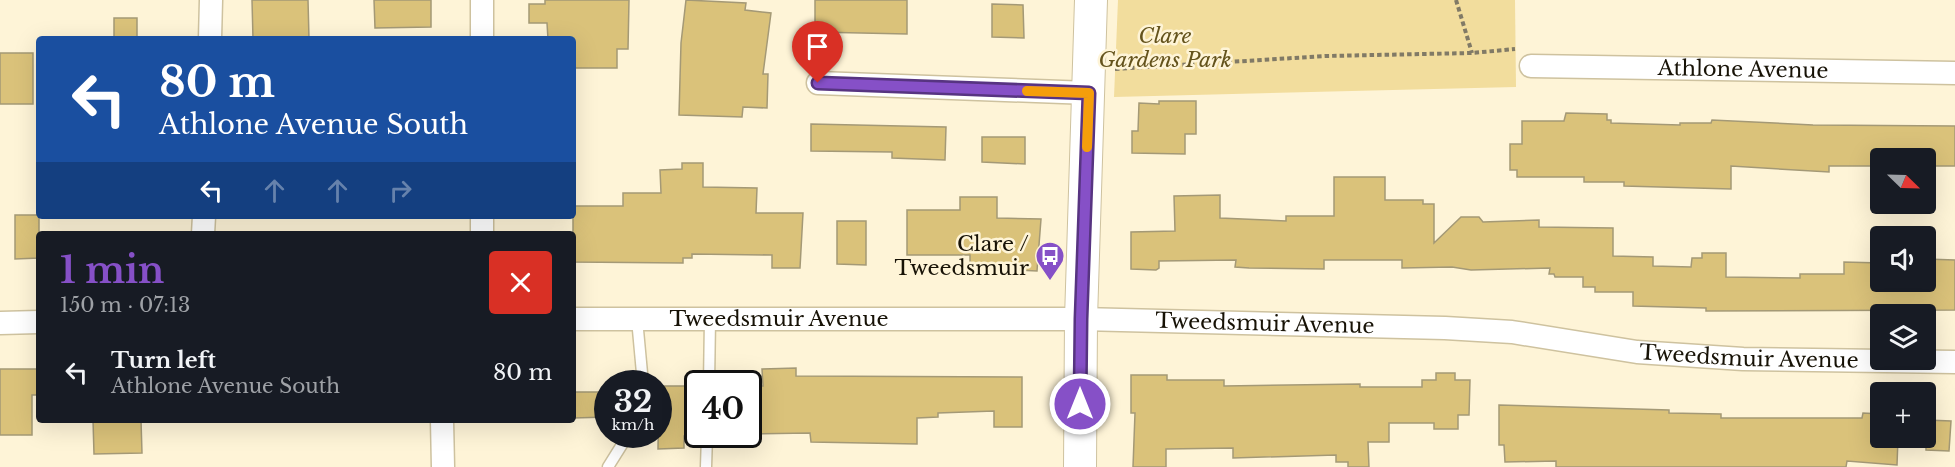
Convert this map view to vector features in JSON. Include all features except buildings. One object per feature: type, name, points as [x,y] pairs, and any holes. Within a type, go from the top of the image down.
[{"type":"street","points":[[210,36],[211,0]]},
{"type":"street","points":[[482,0],[482,36]]},
{"type":"street","points":[[1080,467],[1081,319],[1091,0]]},
{"type":"street","name":"Athlone Avenue","points":[[1531,66],[1955,73]]},
{"type":"street","points":[[818,83],[1090,82]]},
{"type":"street","name":"Tweedsmuir Avenue","points":[[576,319],[1081,319],[1445,328],[1512,332],[1637,352],[1743,359],[1955,362]]},
{"type":"street","points":[[0,323],[36,322]]},
{"type":"street","points":[[442,423],[443,467]]},
{"type":"lane","points":[[637,319],[642,370]]},
{"type":"lane","points":[[709,370],[710,319]]},
{"type":"lane","points":[[608,467],[620,448]]},
{"type":"lane","points":[[706,467],[707,448]]},
{"type":"path","points":[[1456,0],[1472,53]]},
{"type":"path","points":[[1090,82],[1326,56],[1472,53],[1516,49],[1531,66]]},
{"type":"green space","name":"Clare Gardens Park","points":[[1118,0],[1515,0],[1516,87],[1114,97]]},
{"type":"slow traffic","points":[[1027,91],[1089,93],[1087,147]]},
{"type":"place","name":"Clare / Tweedsmuir","points":[[1050,282]]},
{"type":"route","points":[[818,83],[1089,93],[1080,404]]}]
